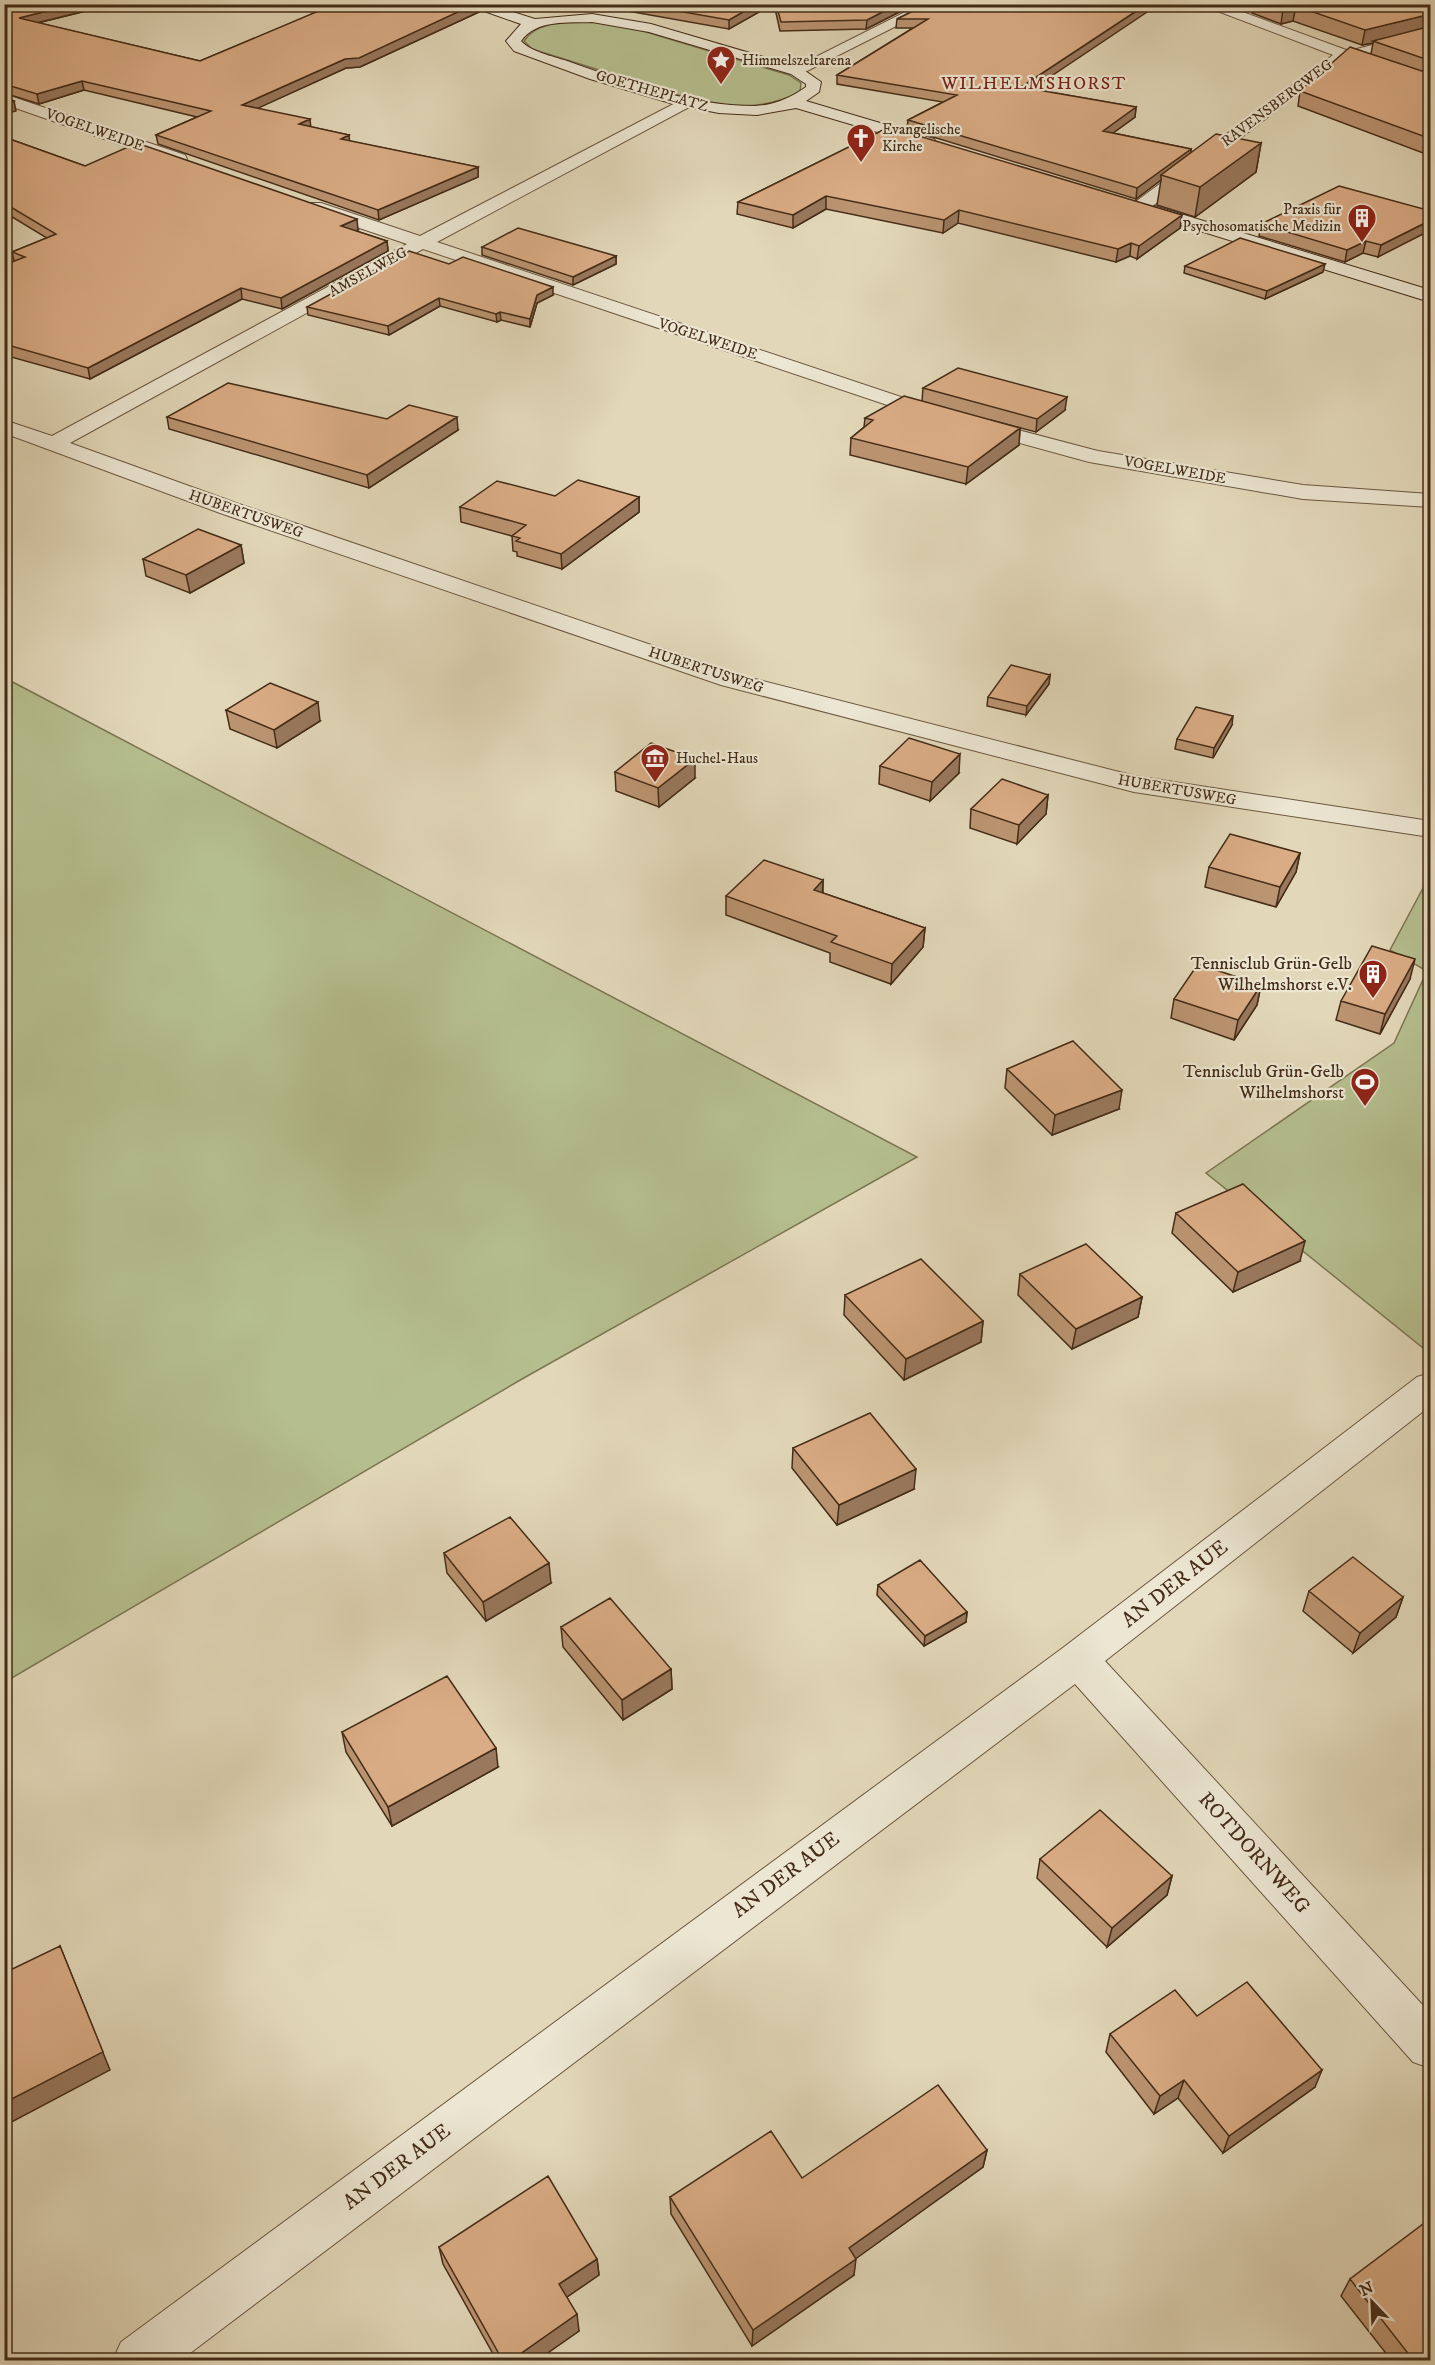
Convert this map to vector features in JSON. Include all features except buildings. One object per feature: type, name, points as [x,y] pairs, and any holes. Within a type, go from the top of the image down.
[{"type":"street","points":[[471,4],[535,24],[562,19],[618,21],[796,71],[813,82],[814,89],[807,96],[794,102]]},
{"type":"street","points":[[796,71],[933,4]]},
{"type":"street","points":[[1206,4],[1431,85]]},
{"type":"street","name":"GOETHEPLATZ","points":[[535,24],[518,32],[513,41],[519,48],[686,104],[734,110],[777,107],[794,102]]},
{"type":"street","name":"RAVENSBERGWEG","points":[[1140,207],[1334,59],[1431,34]]},
{"type":"street","name":"VOGELWEIDE","points":[[4,99],[199,166]]},
{"type":"street","points":[[794,102],[941,147]]},
{"type":"street","name":"AMSELWEG","points":[[53,444],[421,243],[686,104]]},
{"type":"street","points":[[1118,200],[1431,296]]},
{"type":"street","name":"VOGELWEIDE","points":[[298,201],[913,408],[1016,437],[1097,457],[1303,492],[1431,501]]},
{"type":"street","name":"HUBERTUSWEG","points":[[4,426],[228,508],[730,680],[1134,784],[1431,829]]},
{"type":"street","name":"AN DER AUE","points":[[139,2361],[1078,1659],[1431,1387]]},
{"type":"street","name":"ROTDORNWEG","points":[[1078,1659],[1431,2046]]},
{"type":"green space","points":[[596,21],[623,25],[789,75],[801,83],[800,92],[779,101],[758,105],[717,104],[696,100],[532,49],[524,41],[530,34],[547,25]]},
{"type":"green space","points":[[5,678],[917,1157],[522,1379],[5,1682]]},
{"type":"green space","name":"Tennisclub Grün-Gelb Wilhelmshorst","points":[[1430,875],[1430,1350],[1428,1352],[1206,1173],[1394,1043],[1427,971],[1390,950]]},
{"type":"place","name":"Himmelszeltarena","points":[[721,86]]},
{"type":"place","name":"Evangelische Kirche","points":[[861,164]]},
{"type":"place","name":"Praxis für Psychosomatische Medizin","points":[[1362,244]]},
{"type":"place","name":"Huchel-Haus","points":[[655,784]]},
{"type":"place","name":"Tennisclub Grün-Gelb Wilhelmshorst e.V.","points":[[1373,1000]]},
{"type":"place","name":"Tennisclub Grün-Gelb Wilhelmshorst","points":[[1365,1108]]},
{"type":"district","name":"WILHELMSHORST","points":[[1034,84]]}]
